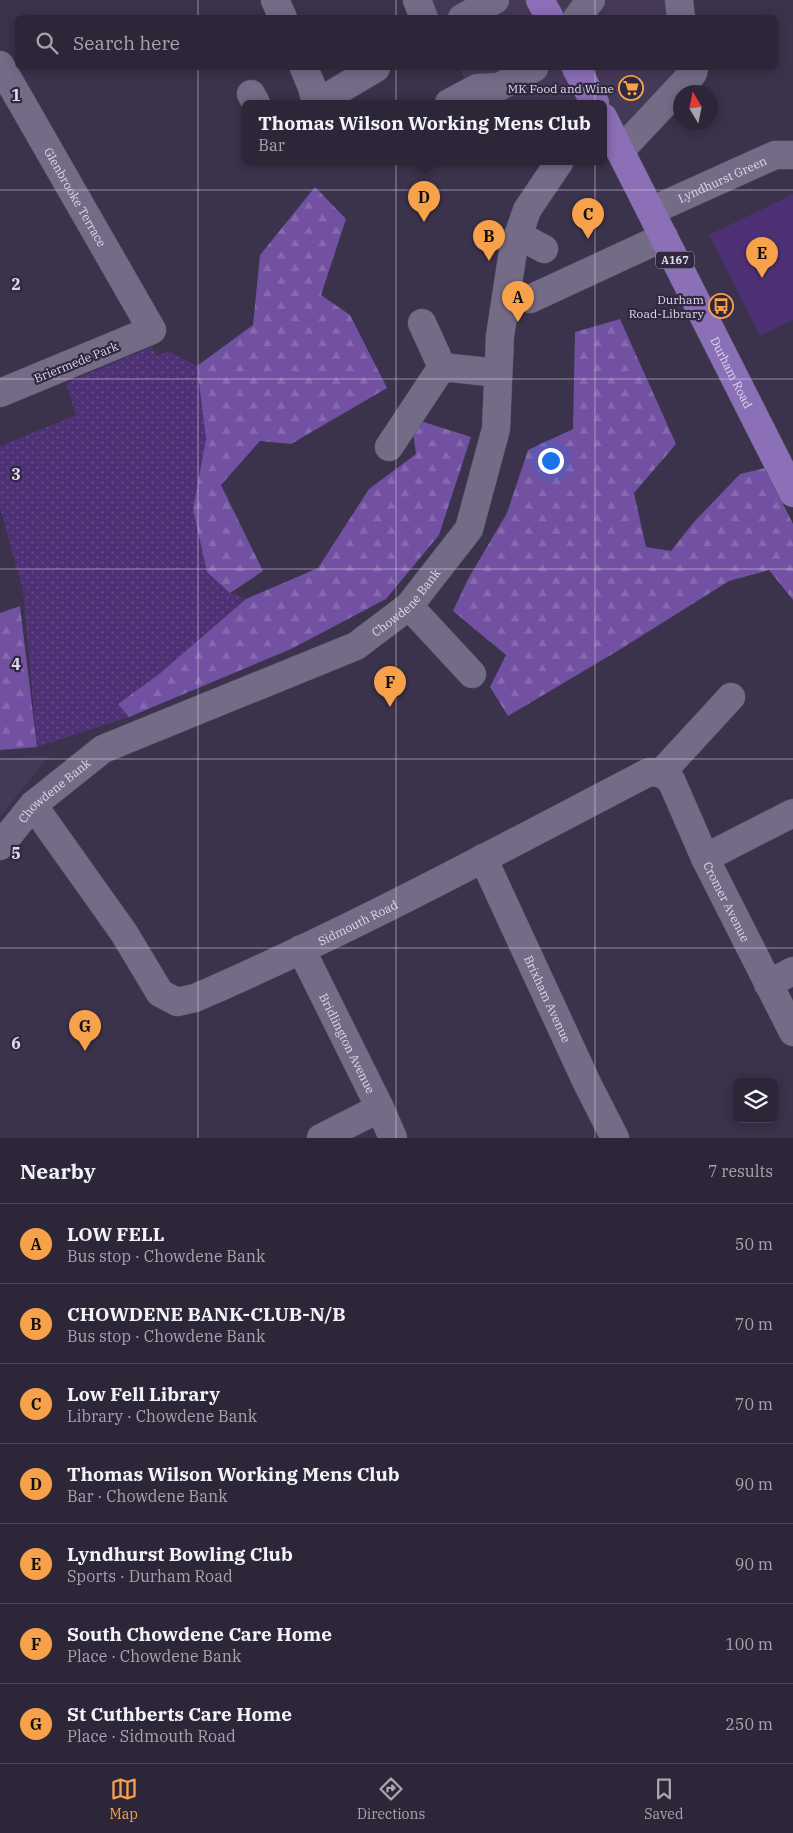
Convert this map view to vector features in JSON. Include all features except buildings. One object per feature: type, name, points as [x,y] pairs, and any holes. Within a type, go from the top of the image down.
[{"type":"main road","points":[[540,0],[548,15]]},
{"type":"main road","points":[[577,70],[593,100]]},
{"type":"main road","name":"Durham Road","points":[[607,126],[664,237],[786,457],[793,493]]},
{"type":"street","points":[[275,0],[282,15]]},
{"type":"street","points":[[417,0],[423,15]]},
{"type":"street","points":[[468,15],[495,0]]},
{"type":"street","points":[[579,15],[591,0]]},
{"type":"street","points":[[678,0],[680,15]]},
{"type":"street","name":"Glenbrooke Terrace","points":[[0,65],[152,330]]},
{"type":"street","points":[[305,70],[316,100]]},
{"type":"street","points":[[322,100],[373,70]]},
{"type":"street","points":[[455,100],[477,88],[499,87],[530,70]]},
{"type":"street","points":[[620,151],[693,73],[694,70]]},
{"type":"street","name":"Lyndhurst Green","points":[[651,211],[775,155],[793,155]]},
{"type":"street","name":"Chowdene Bank","points":[[0,846],[33,805],[104,750],[356,646],[409,606],[469,529],[496,429],[500,336],[513,251],[527,210],[557,165]]},
{"type":"street","points":[[518,235],[544,248]]},
{"type":"street","points":[[530,299],[664,237]]},
{"type":"street","points":[[422,323],[442,366]]},
{"type":"street","name":"Briermede Park","points":[[0,393],[152,330]]},
{"type":"street","points":[[442,366],[498,373]]},
{"type":"street","points":[[389,447],[442,366]]},
{"type":"street","points":[[409,606],[472,674]]},
{"type":"street","points":[[661,773],[731,697]]},
{"type":"street","name":"Sidmouth Road","points":[[33,805],[124,933],[160,993],[177,1002],[195,998],[301,949],[649,772],[661,773]]},
{"type":"street","name":"Cromer Avenue","points":[[661,773],[671,780],[705,858],[793,1032]]},
{"type":"street","points":[[705,858],[793,813]]},
{"type":"street","name":"Brixham Avenue","points":[[483,858],[587,1083],[615,1138]]},
{"type":"street","name":"Bridlington Avenue","points":[[301,949],[393,1138]]},
{"type":"street","points":[[768,984],[793,971]]},
{"type":"street","points":[[321,1138],[380,1108]]},
{"type":"shaded area","points":[[425,0],[665,0],[671,15],[433,15]]},
{"type":"shaded area","points":[[460,70],[692,70],[698,85],[673,85],[673,113],[607,141],[607,100],[475,100]]},
{"type":"shaded area","points":[[793,194],[793,320],[760,336],[709,235]]},
{"type":"shaded area","points":[[151,347],[157,356],[168,351],[197,366],[206,439],[193,509],[230,593],[246,599],[158,675],[118,704],[129,717],[37,747],[23,590],[0,508],[0,446],[76,415],[66,383]]},
{"type":"shaded area","points":[[49,756],[6,809],[0,816],[0,759]]},
{"type":"green space","points":[[315,187],[346,219],[321,295],[350,315],[387,388],[291,444],[260,441],[221,485],[263,571],[230,593],[207,572],[193,509],[206,439],[197,366],[253,325],[260,255]]},
{"type":"green space","points":[[620,319],[676,444],[634,493],[646,547],[671,551],[693,523],[740,474],[765,468],[793,524],[793,600],[769,570],[729,581],[619,650],[508,716],[490,687],[506,655],[453,611],[468,579],[507,513],[528,450],[573,429],[575,332]]},
{"type":"green space","points":[[411,418],[471,437],[439,535],[386,599],[291,649],[129,717],[118,704],[158,675],[246,599],[318,568],[369,489],[416,454]]},
{"type":"green space","points":[[20,606],[37,747],[0,750],[0,613]]},
{"type":"place","name":"MK Food and Wine","points":[[631,88]]},
{"type":"place","name":"Thomas Wilson Working Mens Club","points":[[424,222]]},
{"type":"place","name":"Low Fell Library","points":[[588,239]]},
{"type":"place","name":"CHOWDENE BANK-CLUB-N/B","points":[[489,261]]},
{"type":"place","name":"Lyndhurst Bowling Club","points":[[762,278]]},
{"type":"place","name":"Durham Road-Library","points":[[721,306]]},
{"type":"place","name":"LOW FELL","points":[[518,322]]},
{"type":"place","name":"South Chowdene Care Home","points":[[390,707]]},
{"type":"place","name":"St Cuthberts Care Home","points":[[85,1051]]}]
